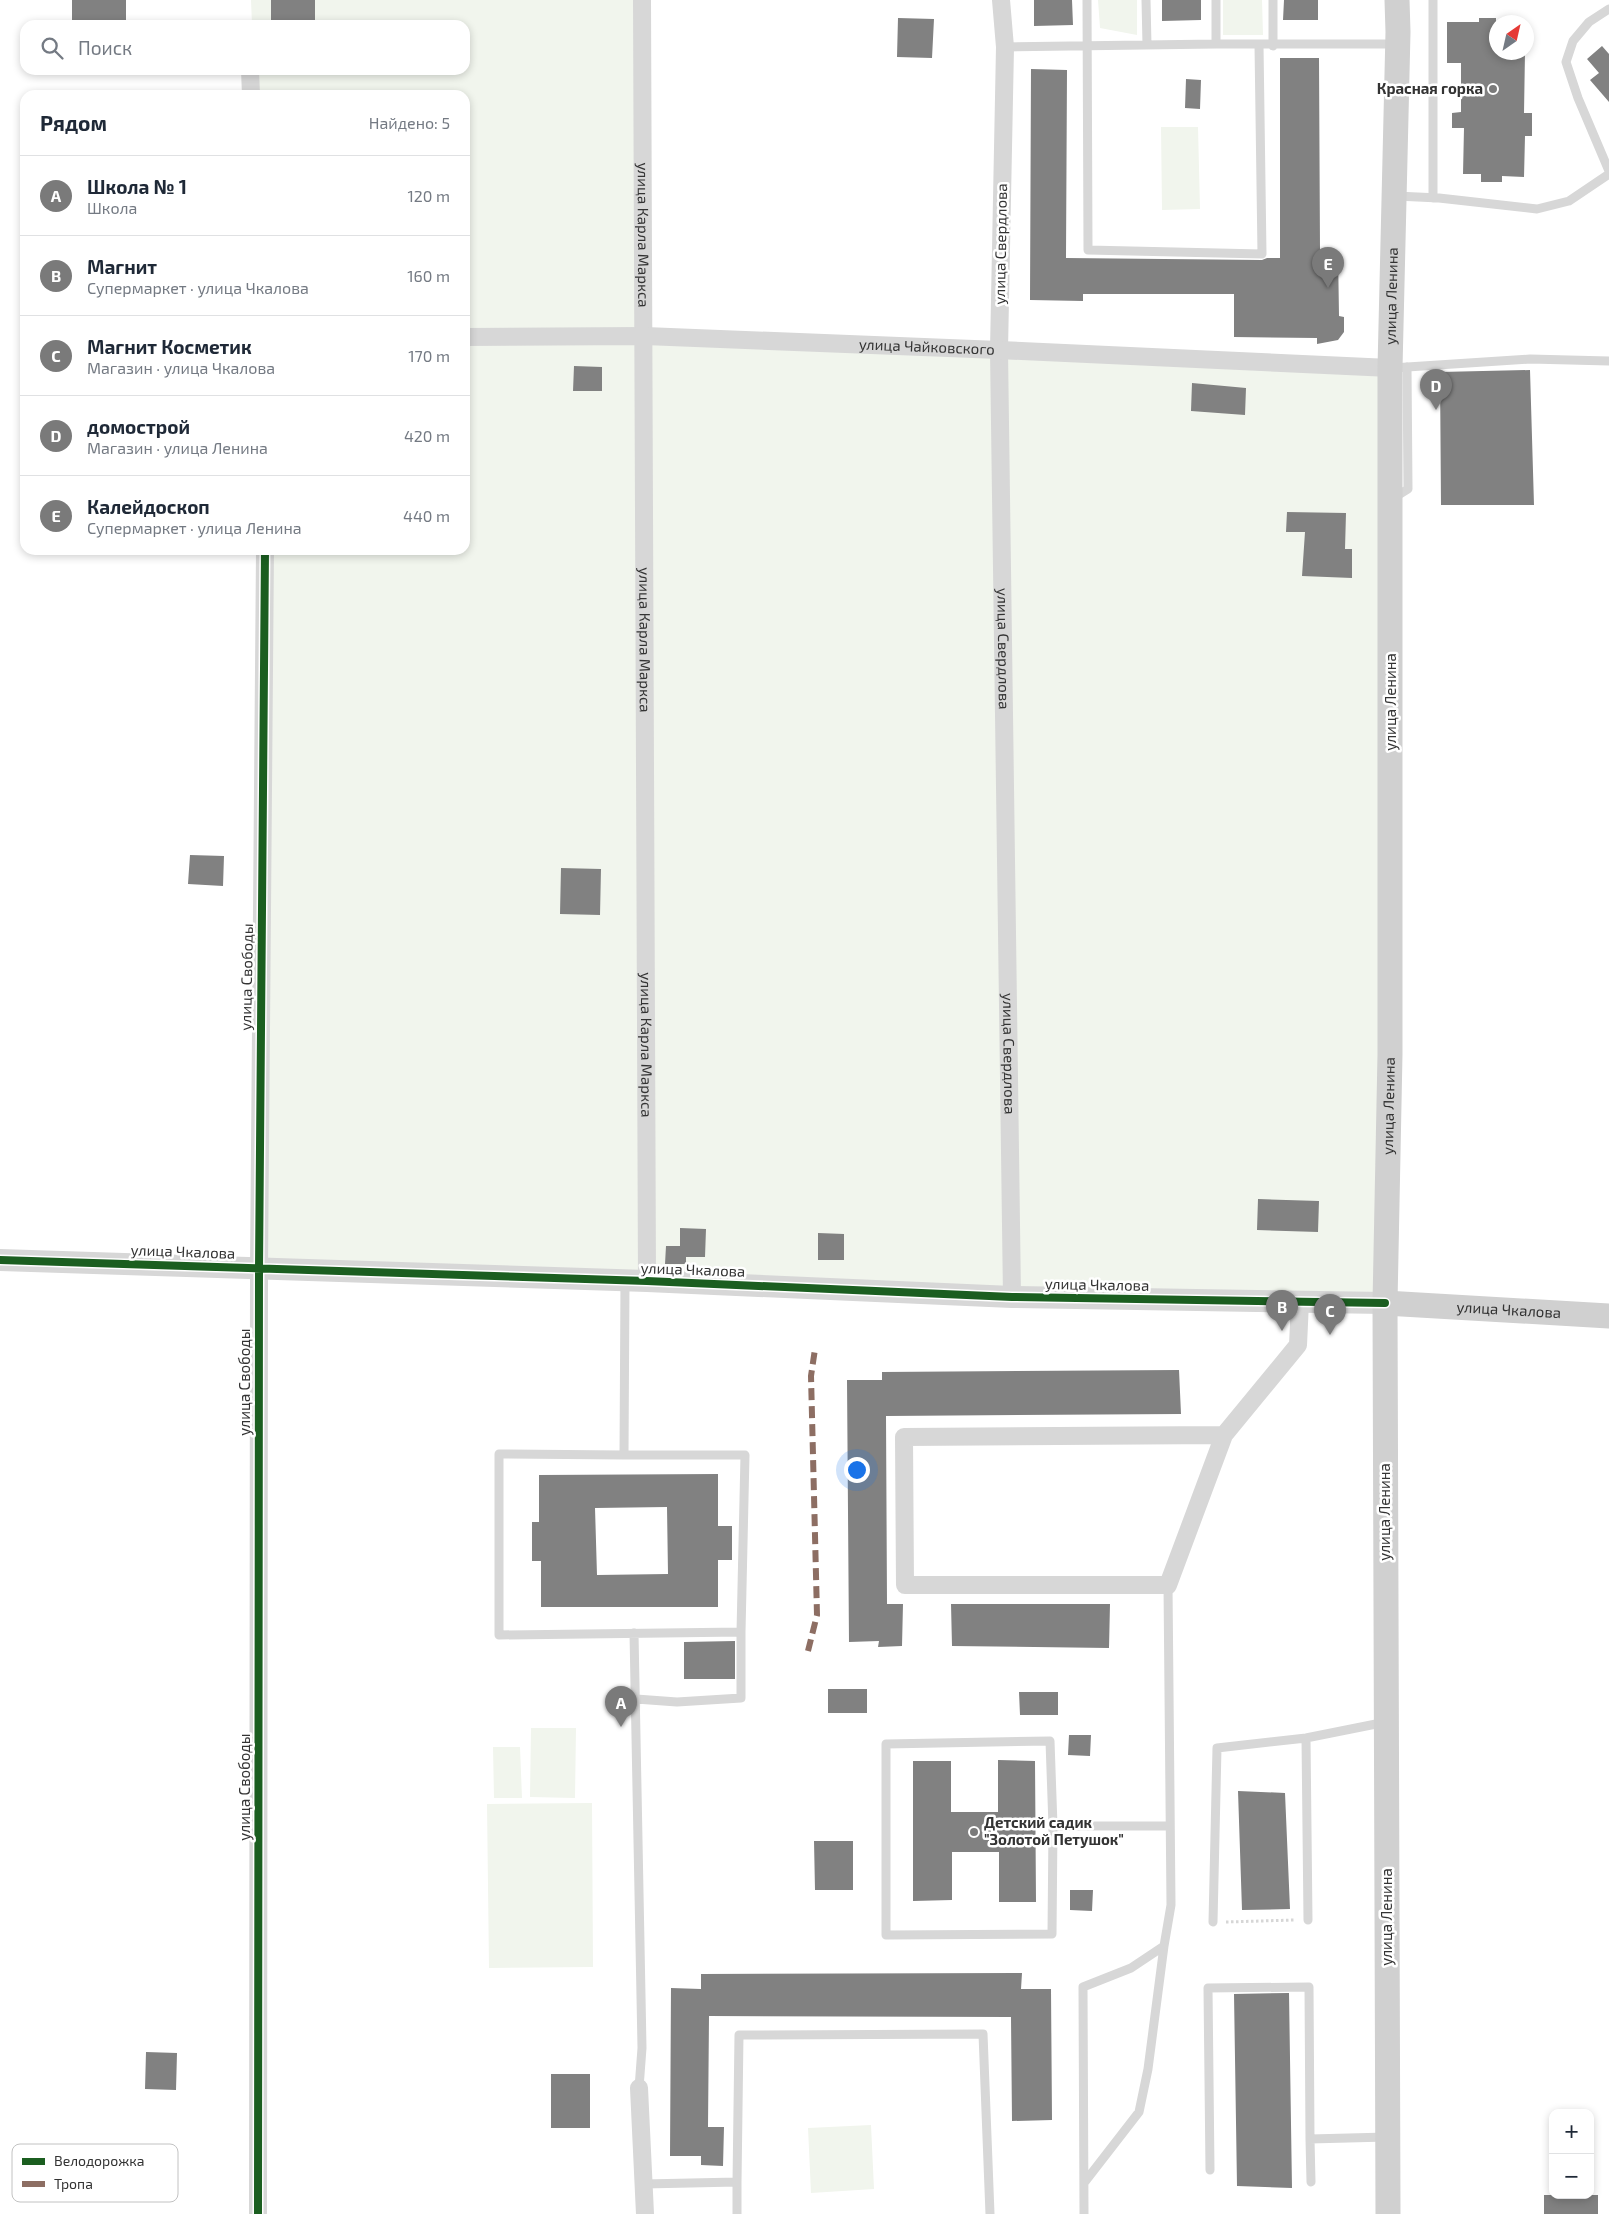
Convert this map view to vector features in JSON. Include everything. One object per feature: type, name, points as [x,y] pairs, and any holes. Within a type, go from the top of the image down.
[{"type":"main road","name":"улица Ленина","points":[[1388,2214],[1385,1303],[1390,1054],[1390,500],[1398,368],[1394,196],[1396,0]]},
{"type":"main road","name":"улица Чкалова","points":[[1385,1303],[1609,1316]]},
{"type":"street","name":"улица Карла Маркса","points":[[636,1281],[645,336],[642,0]]},
{"type":"street","name":"улица Свердлова","points":[[1001,0],[1005,47],[999,350],[1012,1297]]},
{"type":"street","points":[[250,75],[251,90]]},
{"type":"street","name":"улица Чайковского","points":[[470,337],[645,336],[1398,368]]},
{"type":"street","name":"улица Свободы","points":[[258,2214],[258,1268],[265,555]]},
{"type":"street","name":"улица Чкалова","points":[[0,1260],[636,1281],[1012,1297],[1385,1303]]},
{"type":"street","points":[[1224,1435],[904,1438],[905,1586],[1168,1585],[1224,1435],[1298,1345],[1300,1302]]},
{"type":"street","points":[[639,2088],[645,2214]]},
{"type":"lane","points":[[1087,0],[1088,250],[1262,254],[1259,45]]},
{"type":"lane","points":[[1146,0],[1147,45]]},
{"type":"lane","points":[[1216,0],[1216,44]]},
{"type":"lane","points":[[1273,0],[1273,46]]},
{"type":"lane","points":[[1433,0],[1433,198]]},
{"type":"lane","points":[[1394,196],[1433,198],[1537,209],[1568,201],[1609,173],[1578,98],[1566,62],[1573,40],[1589,22],[1609,10]]},
{"type":"lane","points":[[1005,47],[1397,44]]},
{"type":"lane","points":[[1398,368],[1530,359],[1609,361]]},
{"type":"lane","points":[[624,1455],[636,1281]]},
{"type":"lane","points":[[636,1699],[677,1702],[741,1698],[740,1632],[745,1456],[499,1454],[499,1635],[740,1632]]},
{"type":"lane","points":[[1084,2183],[1139,2112],[1148,2069],[1171,1905],[1168,1585]]},
{"type":"lane","points":[[634,1633],[642,2048],[639,2088]]},
{"type":"lane","points":[[1213,1922],[1217,1748],[1306,1738],[1386,1722]]},
{"type":"lane","points":[[1306,1738],[1308,1920]]},
{"type":"lane","points":[[1050,1741],[1053,1826],[1052,1934],[886,1935],[886,1744],[1050,1741]]},
{"type":"lane","points":[[1053,1826],[1170,1826]]},
{"type":"lane","points":[[1084,2214],[1083,1987],[1131,1968],[1164,1946]]},
{"type":"lane","points":[[1210,2170],[1208,1988],[1309,1988],[1311,2182]]},
{"type":"lane","points":[[737,2214],[739,2035],[983,2034],[990,2214]]},
{"type":"lane","points":[[1310,2139],[1387,2137]]},
{"type":"lane","points":[[644,2184],[737,2182]]},
{"type":"path","points":[[1213,1922],[1308,1920]]},
{"type":"shaded area","points":[[251,0],[642,0],[645,336],[1390,368],[1385,1303],[259,1268],[265,555],[470,555],[470,90],[256,90],[254,75],[470,75],[470,20],[252,20]]},
{"type":"shaded area","points":[[1098,0],[1137,0],[1137,35],[1100,28]]},
{"type":"shaded area","points":[[1223,0],[1262,0],[1263,35],[1223,35]]},
{"type":"shaded area","points":[[1161,127],[1198,127],[1200,209],[1162,210]]},
{"type":"shaded area","points":[[531,1728],[576,1728],[575,1798],[530,1797]]},
{"type":"shaded area","points":[[493,1747],[520,1747],[522,1798],[494,1798]]},
{"type":"shaded area","points":[[592,1803],[593,1967],[489,1968],[487,1804]]},
{"type":"shaded area","points":[[871,2125],[874,2189],[811,2193],[808,2128]]},
{"type":"building","points":[[72,0],[126,0],[126,20],[72,20]]},
{"type":"building","points":[[271,0],[315,0],[315,20],[271,20]]},
{"type":"building","points":[[1034,0],[1072,0],[1073,25],[1034,26]]},
{"type":"building","points":[[1162,0],[1201,0],[1201,20],[1162,21]]},
{"type":"building","points":[[1284,0],[1318,0],[1318,20],[1283,20]]},
{"type":"building","points":[[898,18],[934,19],[932,58],[897,57]]},
{"type":"building","name":"Красная горка","points":[[1479,18],[1489,18],[1489,60],[1525,60],[1524,113],[1532,113],[1532,136],[1525,136],[1524,177],[1502,176],[1502,182],[1481,182],[1481,174],[1463,174],[1464,128],[1452,128],[1452,113],[1461,112],[1461,63],[1447,63],[1447,22],[1479,22]]},
{"type":"building","points":[[1602,46],[1609,54],[1609,102],[1590,80],[1599,73],[1587,59]]},
{"type":"building","points":[[1280,58],[1319,58],[1320,251],[1338,252],[1339,316],[1344,317],[1344,332],[1338,340],[1317,344],[1317,338],[1234,337],[1234,294],[1083,294],[1083,301],[1030,300],[1031,69],[1067,70],[1066,258],[1262,260],[1280,258]]},
{"type":"building","points":[[1186,79],[1201,80],[1200,109],[1185,108]]},
{"type":"building","points":[[574,366],[602,367],[602,391],[573,391]]},
{"type":"building","points":[[1530,370],[1534,505],[1441,505],[1440,372]]},
{"type":"building","points":[[1192,383],[1246,388],[1245,415],[1191,411]]},
{"type":"building","points":[[1287,512],[1346,513],[1345,549],[1352,549],[1352,578],[1302,576],[1305,532],[1286,532]]},
{"type":"building","points":[[190,855],[224,856],[223,886],[188,884]]},
{"type":"building","points":[[561,868],[601,869],[600,915],[560,914]]},
{"type":"building","points":[[1258,1199],[1319,1201],[1318,1232],[1257,1230]]},
{"type":"building","points":[[680,1228],[706,1229],[705,1257],[686,1257],[686,1264],[665,1264],[666,1246],[680,1246]]},
{"type":"building","points":[[818,1233],[844,1234],[844,1260],[818,1260]]},
{"type":"building","points":[[1179,1370],[1181,1414],[886,1416],[887,1604],[903,1604],[902,1646],[878,1647],[879,1641],[849,1642],[847,1380],[882,1380],[882,1372]]},
{"type":"building","points":[[718,1474],[718,1526],[732,1526],[732,1560],[718,1560],[718,1607],[541,1607],[541,1561],[532,1561],[532,1522],[539,1522],[539,1475]],"holes":[[[667,1507],[668,1574],[597,1575],[595,1508]]]},
{"type":"building","points":[[951,1604],[1110,1604],[1109,1648],[952,1646]]},
{"type":"building","points":[[735,1641],[735,1679],[684,1679],[684,1642]]},
{"type":"building","points":[[828,1689],[867,1689],[867,1713],[828,1713]]},
{"type":"building","points":[[1019,1692],[1058,1692],[1058,1715],[1020,1715]]},
{"type":"building","points":[[1069,1735],[1091,1735],[1090,1756],[1068,1755]]},
{"type":"building","name":"Детский садик \"Золотой Петушок\"","points":[[998,1760],[1035,1761],[1036,1902],[999,1902],[999,1852],[952,1852],[952,1900],[913,1901],[913,1761],[951,1761],[951,1812],[998,1812]]},
{"type":"building","points":[[1238,1791],[1285,1793],[1290,1909],[1242,1910]]},
{"type":"building","points":[[814,1841],[853,1841],[853,1890],[815,1890]]},
{"type":"building","points":[[1070,1890],[1093,1890],[1092,1911],[1070,1910]]},
{"type":"building","points":[[1022,1973],[1021,1989],[1051,1989],[1052,2120],[1012,2121],[1011,2017],[709,2016],[708,2127],[724,2127],[723,2166],[701,2165],[701,2156],[670,2156],[671,1988],[701,1989],[701,1974]]},
{"type":"building","points":[[1289,1993],[1292,2188],[1237,2186],[1234,1994]]},
{"type":"building","points":[[146,2052],[177,2053],[176,2090],[145,2089]]},
{"type":"building","points":[[551,2074],[590,2074],[590,2128],[551,2128]]},
{"type":"building","points":[[1544,2195],[1549,2195],[1549,2199],[1594,2199],[1594,2195],[1598,2195],[1598,2214],[1544,2214]]},
{"type":"marked path","points":[[808,1651],[817,1615],[811,1376],[815,1349]]},
{"type":"cycle path","points":[[258,2214],[259,1268],[265,555]]},
{"type":"cycle path","points":[[0,1260],[647,1281],[1012,1297],[1385,1303]]},
{"type":"place","name":"Красная горка","points":[[1493,89]]},
{"type":"place","name":"Калейдоскоп","points":[[1328,288]]},
{"type":"place","name":"домострой","points":[[1436,410]]},
{"type":"place","name":"Магнит","points":[[1282,1331]]},
{"type":"place","name":"Магнит Косметик","points":[[1330,1335]]},
{"type":"place","name":"Школа № 1","points":[[621,1727]]},
{"type":"place","name":"Детский садик \"Золотой Петушок\"","points":[[974,1832]]}]
